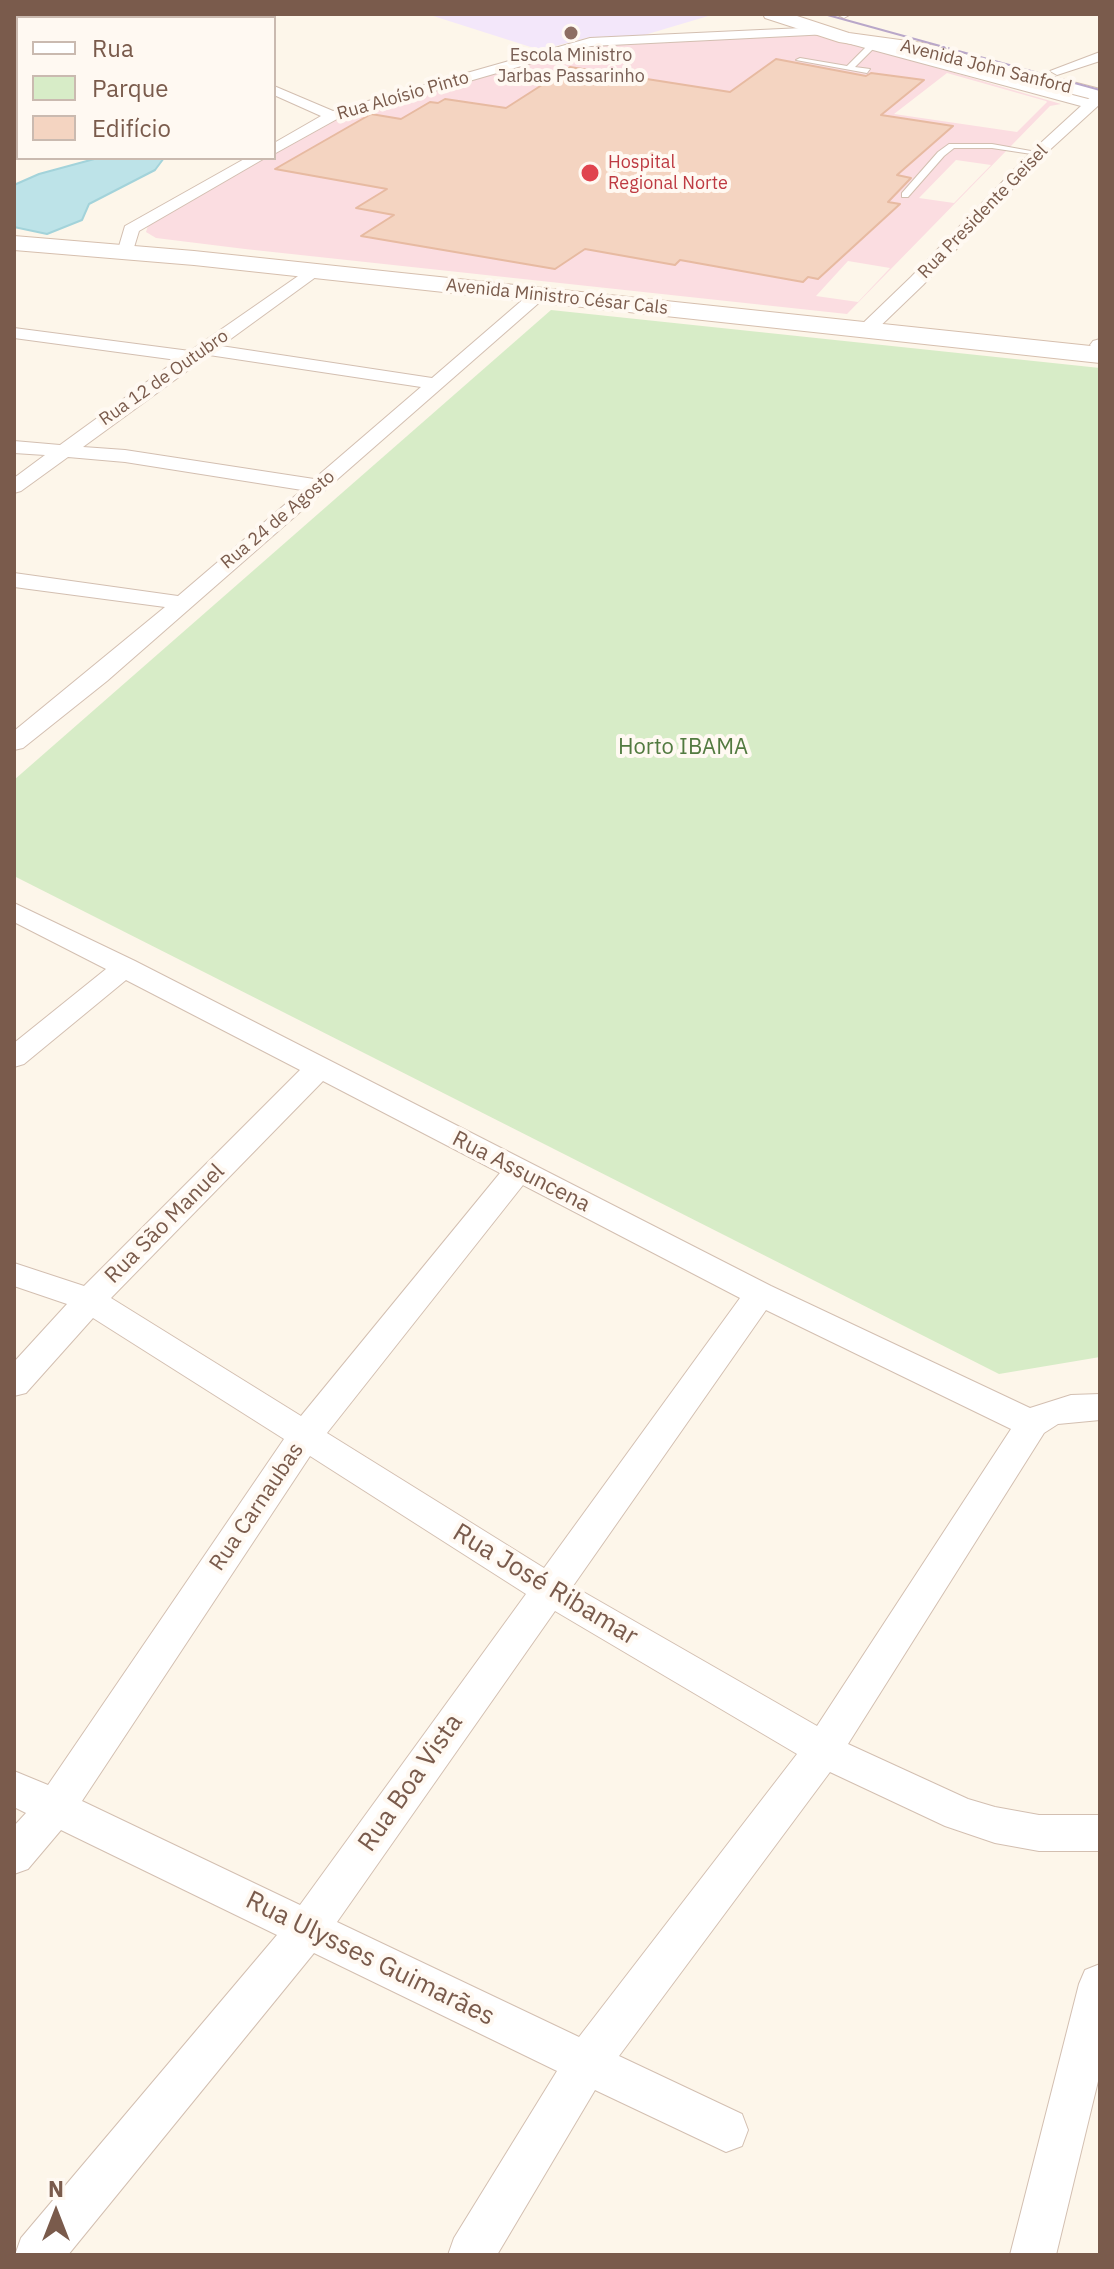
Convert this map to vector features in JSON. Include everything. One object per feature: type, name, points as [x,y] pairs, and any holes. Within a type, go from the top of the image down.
[{"type":"main road","name":"Avenida John Sanford","points":[[772,14],[846,38],[922,49],[1097,98]]},
{"type":"main road","name":"Avenida John Sanford","points":[[854,17],[1100,83]]},
{"type":"main road","name":"Avenida Ministro César Cals","points":[[14,243],[314,270],[866,330],[1097,348]]},
{"type":"street","name":"Rua Aloísio Pinto","points":[[276,148],[332,116],[590,42],[824,31]]},
{"type":"street","points":[[846,38],[1097,98]]},
{"type":"street","points":[[1057,71],[1100,56]]},
{"type":"street","points":[[276,91],[332,116]]},
{"type":"street","name":"Rua Presidente Geisel","points":[[866,330],[927,271],[1034,157],[1097,98]]},
{"type":"street","points":[[125,253],[131,229],[253,160]]},
{"type":"street","name":"Rua 12 de Outubro","points":[[14,487],[314,270]]},
{"type":"street","name":"Rua 24 de Agosto","points":[[14,743],[99,676],[540,294]]},
{"type":"street","points":[[14,333],[201,353],[437,384]]},
{"type":"street","points":[[14,447],[197,466],[317,486]]},
{"type":"street","points":[[14,580],[181,603]]},
{"type":"street","name":"Rua Assuncena","points":[[14,911],[760,1294],[1032,1424]]},
{"type":"street","points":[[14,1058],[125,967]]},
{"type":"street","name":"Rua São Manuel","points":[[14,1384],[90,1300],[320,1067]]},
{"type":"street","name":"Rua Carnaubas","points":[[14,1856],[56,1806],[304,1437],[518,1171]]},
{"type":"street","name":"Rua José Ribamar","points":[[14,1274],[90,1300],[549,1590],[823,1750],[959,1814],[995,1825],[1039,1833],[1100,1833]]},
{"type":"street","name":"Rua Boa Vista","points":[[38,2255],[307,1930],[760,1294]]},
{"type":"street","points":[[471,2255],[586,2064],[823,1750],[1032,1424],[1048,1413],[1100,1407]]},
{"type":"street","name":"Rua Ulysses Guimarães","points":[[14,1788],[726,2130]]},
{"type":"street","points":[[1033,2255],[1100,1984]]},
{"type":"lane","points":[[849,68],[872,46]]},
{"type":"lane","points":[[800,60],[867,71]]},
{"type":"lane","points":[[905,195],[941,154],[952,146],[1034,157]]},
{"type":"shaded area","name":"Escola Ministro Jarbas Passarinho","points":[[427,14],[715,14],[641,36],[590,37],[540,50]]},
{"type":"shaded area","name":"Hospital Regional Norte","points":[[818,33],[1061,104],[1050,106],[847,314],[245,249],[156,238],[146,232],[149,222],[262,160],[276,160],[276,153],[345,114],[594,44]],"holes":[[[947,73],[1046,101],[1017,132],[894,114]],[[956,160],[991,165],[954,203],[919,198]],[[848,261],[890,268],[858,302],[816,296]]]},
{"type":"green space","name":"Horto IBAMA","points":[[551,310],[1100,368],[1100,1357],[999,1374],[14,876],[14,780]]},
{"type":"water","points":[[91,160],[162,160],[155,170],[89,204],[82,220],[47,234],[14,227],[14,185],[39,174]]},
{"type":"building","name":"Hospital Regional Norte","points":[[776,59],[866,76],[871,73],[924,80],[881,115],[953,126],[897,175],[911,178],[888,202],[900,204],[818,279],[808,277],[803,282],[680,260],[675,265],[585,249],[555,269],[361,236],[394,215],[356,208],[387,189],[275,169],[371,114],[401,119],[430,102],[438,103],[445,99],[506,108],[570,67],[730,92]]},
{"type":"tram line","points":[[824,14],[1100,90]]},
{"type":"place","name":"Escola Ministro Jarbas Passarinho","points":[[571,33]]},
{"type":"place","name":"Hospital Regional Norte","points":[[590,173]]}]
